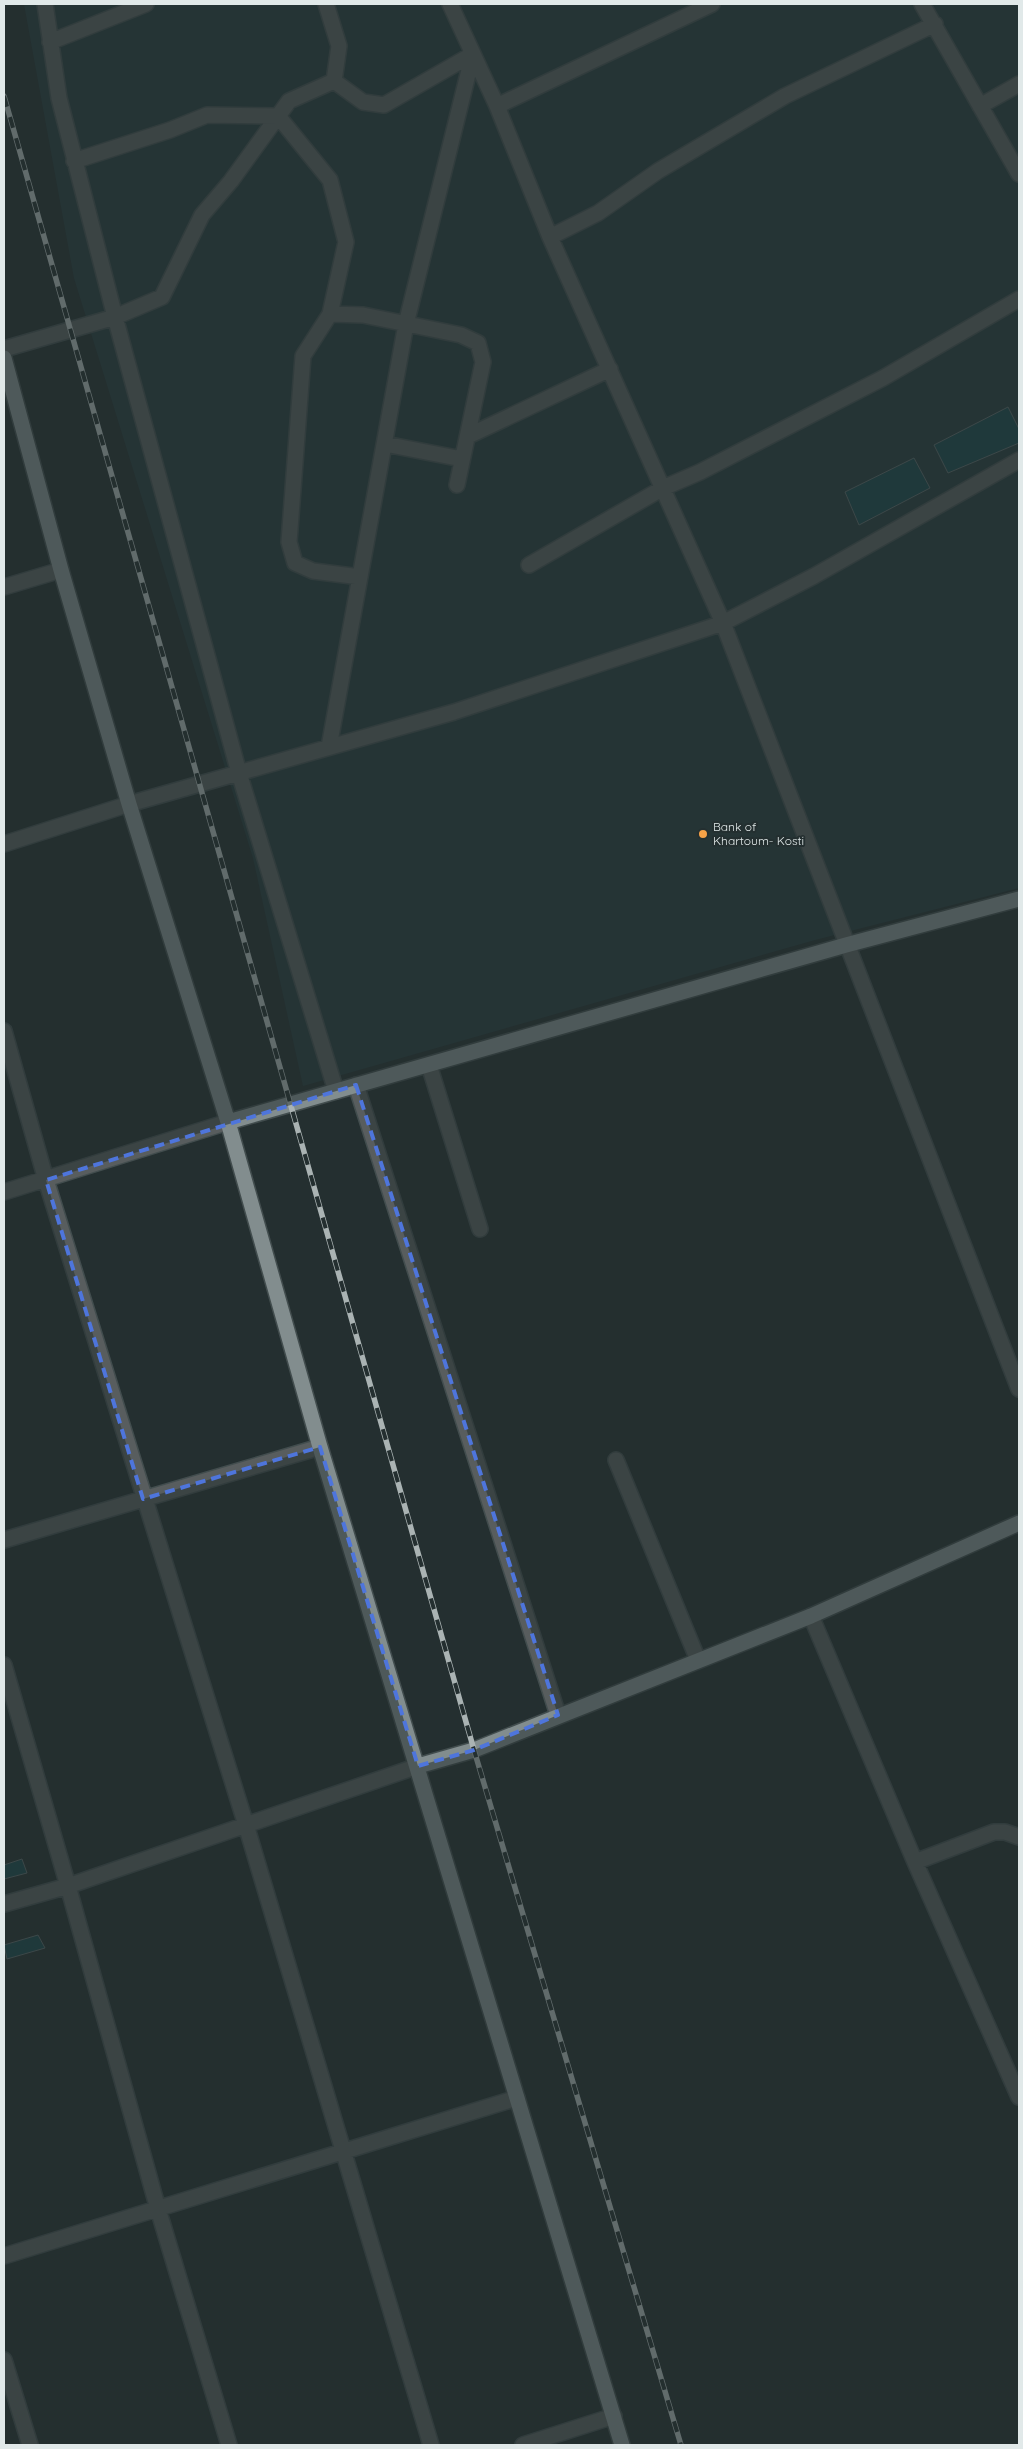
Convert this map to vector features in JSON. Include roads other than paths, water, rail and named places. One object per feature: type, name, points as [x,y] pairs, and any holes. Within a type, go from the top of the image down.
[{"type":"main road","points":[[4,358],[61,570],[129,804],[228,1122],[320,1447],[622,2445]]},
{"type":"main road","points":[[228,1122],[846,945],[1019,899]]},
{"type":"main road","points":[[418,1766],[474,1750],[811,1616],[1019,1523]]},
{"type":"street","points":[[44,4],[60,98],[74,161],[115,317],[239,773],[336,1091]]},
{"type":"street","points":[[50,42],[146,4]]},
{"type":"street","points":[[326,4],[339,46],[334,81]]},
{"type":"street","points":[[451,4],[497,106],[550,237],[723,623],[1019,1389]]},
{"type":"street","points":[[497,106],[712,4]]},
{"type":"street","points":[[550,237],[598,213],[658,171],[931,11],[980,106],[1019,174]]},
{"type":"street","points":[[334,81],[363,102],[384,105],[473,54]]},
{"type":"street","points":[[330,747],[406,324],[473,54]]},
{"type":"street","points":[[4,349],[115,317],[162,297],[202,215],[231,181],[278,116],[290,101],[334,81]]},
{"type":"street","points":[[980,106],[1019,84]]},
{"type":"street","points":[[74,161],[170,130],[207,115],[278,116]]},
{"type":"street","points":[[278,116],[330,180],[346,242],[330,314],[302,356],[289,542],[295,563],[312,571],[360,577]]},
{"type":"street","points":[[529,564],[663,488],[700,472],[883,378],[1019,299]]},
{"type":"street","points":[[330,314],[363,315],[461,335],[478,343],[482,362],[457,485]]},
{"type":"street","points":[[468,436],[610,369]]},
{"type":"street","points":[[385,444],[462,459]]},
{"type":"street","points":[[4,844],[129,804],[454,712],[723,623],[814,576],[1019,460]]},
{"type":"street","points":[[4,587],[61,570]]},
{"type":"street","points":[[4,1031],[46,1180],[143,1499],[246,1825],[432,2445]]},
{"type":"street","points":[[429,1064],[480,1229]]},
{"type":"street","points":[[356,1086],[558,1715]]},
{"type":"street","points":[[4,1192],[228,1122]]},
{"type":"street","points":[[4,1540],[320,1447]]},
{"type":"street","points":[[616,1460],[698,1660]]},
{"type":"street","points":[[811,1616],[915,1862],[1019,2097]]},
{"type":"street","points":[[4,1665],[158,2209],[229,2445]]},
{"type":"street","points":[[4,1904],[68,1886],[418,1766]]},
{"type":"street","points":[[915,1862],[994,1832],[1005,1832],[1019,1837]]},
{"type":"street","points":[[4,2256],[517,2098]]},
{"type":"street","points":[[4,2360],[30,2445]]},
{"type":"street","points":[[523,2445],[614,2416]]},
{"type":"railway","points":[[4,96],[474,1750],[681,2445]]},
{"type":"place","name":"Bank of Khartoum- Kosti","points":[[703,834]]}]
